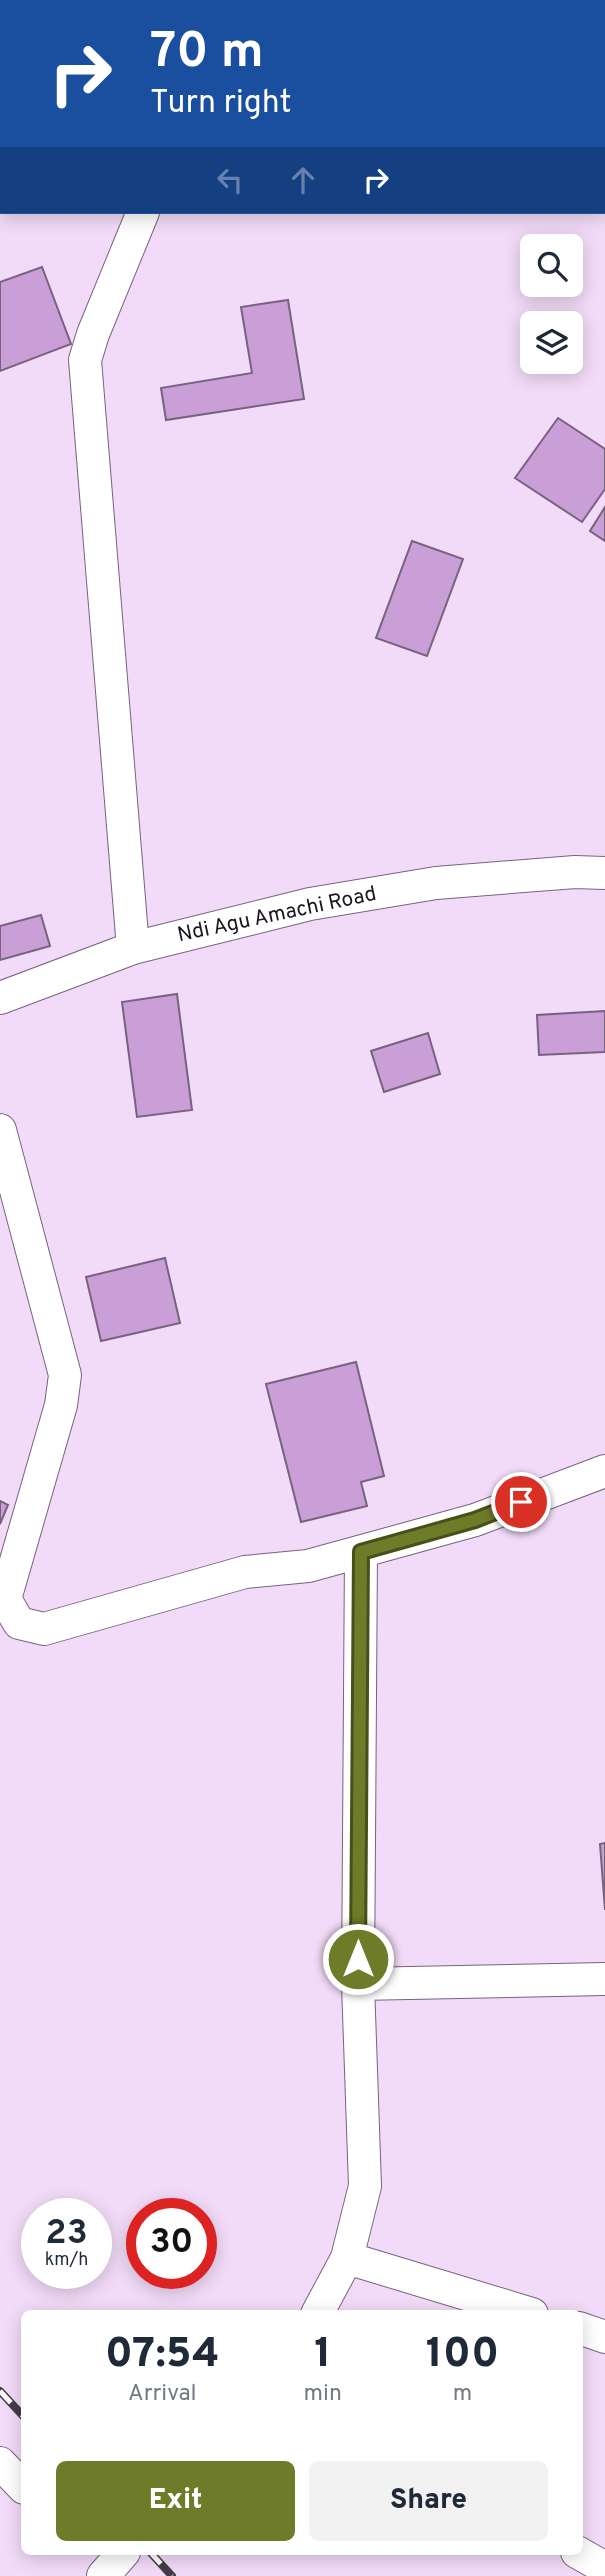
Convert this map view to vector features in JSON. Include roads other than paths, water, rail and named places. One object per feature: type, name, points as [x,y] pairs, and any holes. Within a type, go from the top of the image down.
[{"type":"street","points":[[133,948],[85,360],[142,214]]},
{"type":"street","name":"Ndi Agu Amachi Road","points":[[0,998],[133,948],[310,904],[436,883],[575,872],[605,873]]},
{"type":"street","points":[[0,1130],[65,1375],[61,1405],[5,1599],[19,1623],[44,1629],[244,1572],[308,1566],[475,1520],[605,1471]]},
{"type":"street","points":[[319,2310],[347,2258],[365,2186],[358,1984],[361,1552]]},
{"type":"street","points":[[358,1984],[605,1979]]},
{"type":"street","points":[[347,2258],[519,2310]]},
{"type":"street","points":[[583,2329],[605,2337]]},
{"type":"street","points":[[0,2463],[21,2485]]},
{"type":"street","points":[[582,2555],[605,2568]]},
{"type":"railway","points":[[0,2391],[21,2414]]},
{"type":"railway","points":[[153,2555],[172,2576]]}]
